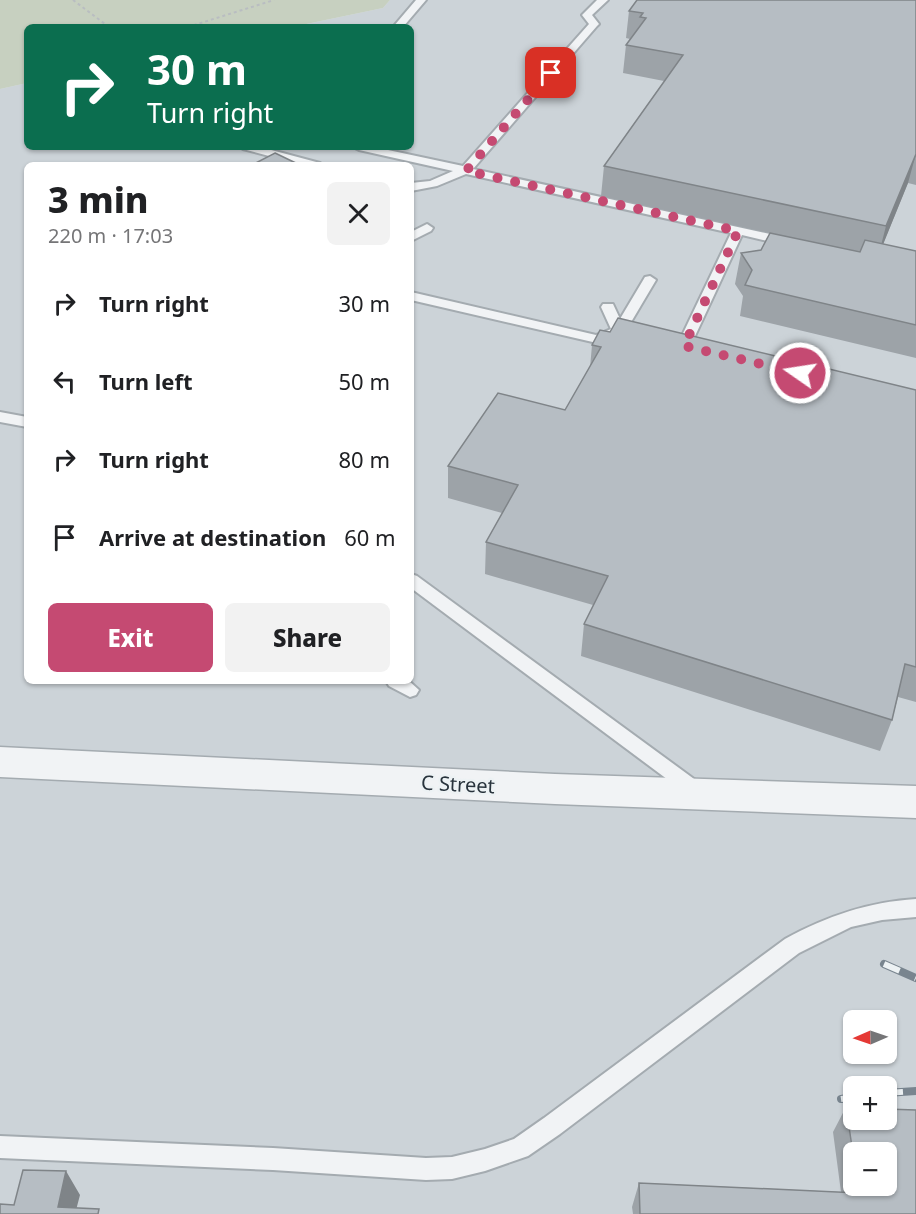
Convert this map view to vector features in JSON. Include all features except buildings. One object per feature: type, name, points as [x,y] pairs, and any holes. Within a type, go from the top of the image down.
[{"type":"street","name":"C Street","points":[[0,762],[916,802]]},
{"type":"lane","points":[[401,24],[421,0]]},
{"type":"lane","points":[[414,187],[433,184],[466,171],[594,24],[587,15],[598,1]]},
{"type":"lane","points":[[258,150],[304,162]]},
{"type":"lane","points":[[372,150],[805,246]]},
{"type":"lane","points":[[414,235],[427,228]]},
{"type":"lane","points":[[684,346],[738,231]]},
{"type":"lane","points":[[414,297],[597,339],[624,332],[650,280]]},
{"type":"lane","points":[[608,307],[624,332]]},
{"type":"lane","points":[[0,417],[24,421]]},
{"type":"lane","points":[[414,582],[702,794]]},
{"type":"lane","points":[[0,1147],[273,1159],[426,1169],[452,1168],[485,1160],[520,1148],[552,1126],[792,946],[832,923],[886,909],[916,908]]},
{"type":"path","points":[[73,0],[105,24]]},
{"type":"path","points":[[198,24],[274,0]]},
{"type":"shaded area","points":[[390,0],[916,0],[916,1214],[0,1214],[0,89],[24,84],[24,150],[414,150],[414,24],[306,24],[383,8]]},
{"type":"green space","points":[[0,0],[390,0],[383,8],[306,24],[24,24],[24,84],[0,89]]},
{"type":"railway","points":[[884,964],[916,978]]},
{"type":"railway","points":[[897,1092],[916,1091]]},
{"type":"route","points":[[551,73],[466,171],[738,231],[684,346],[800,373]]}]
